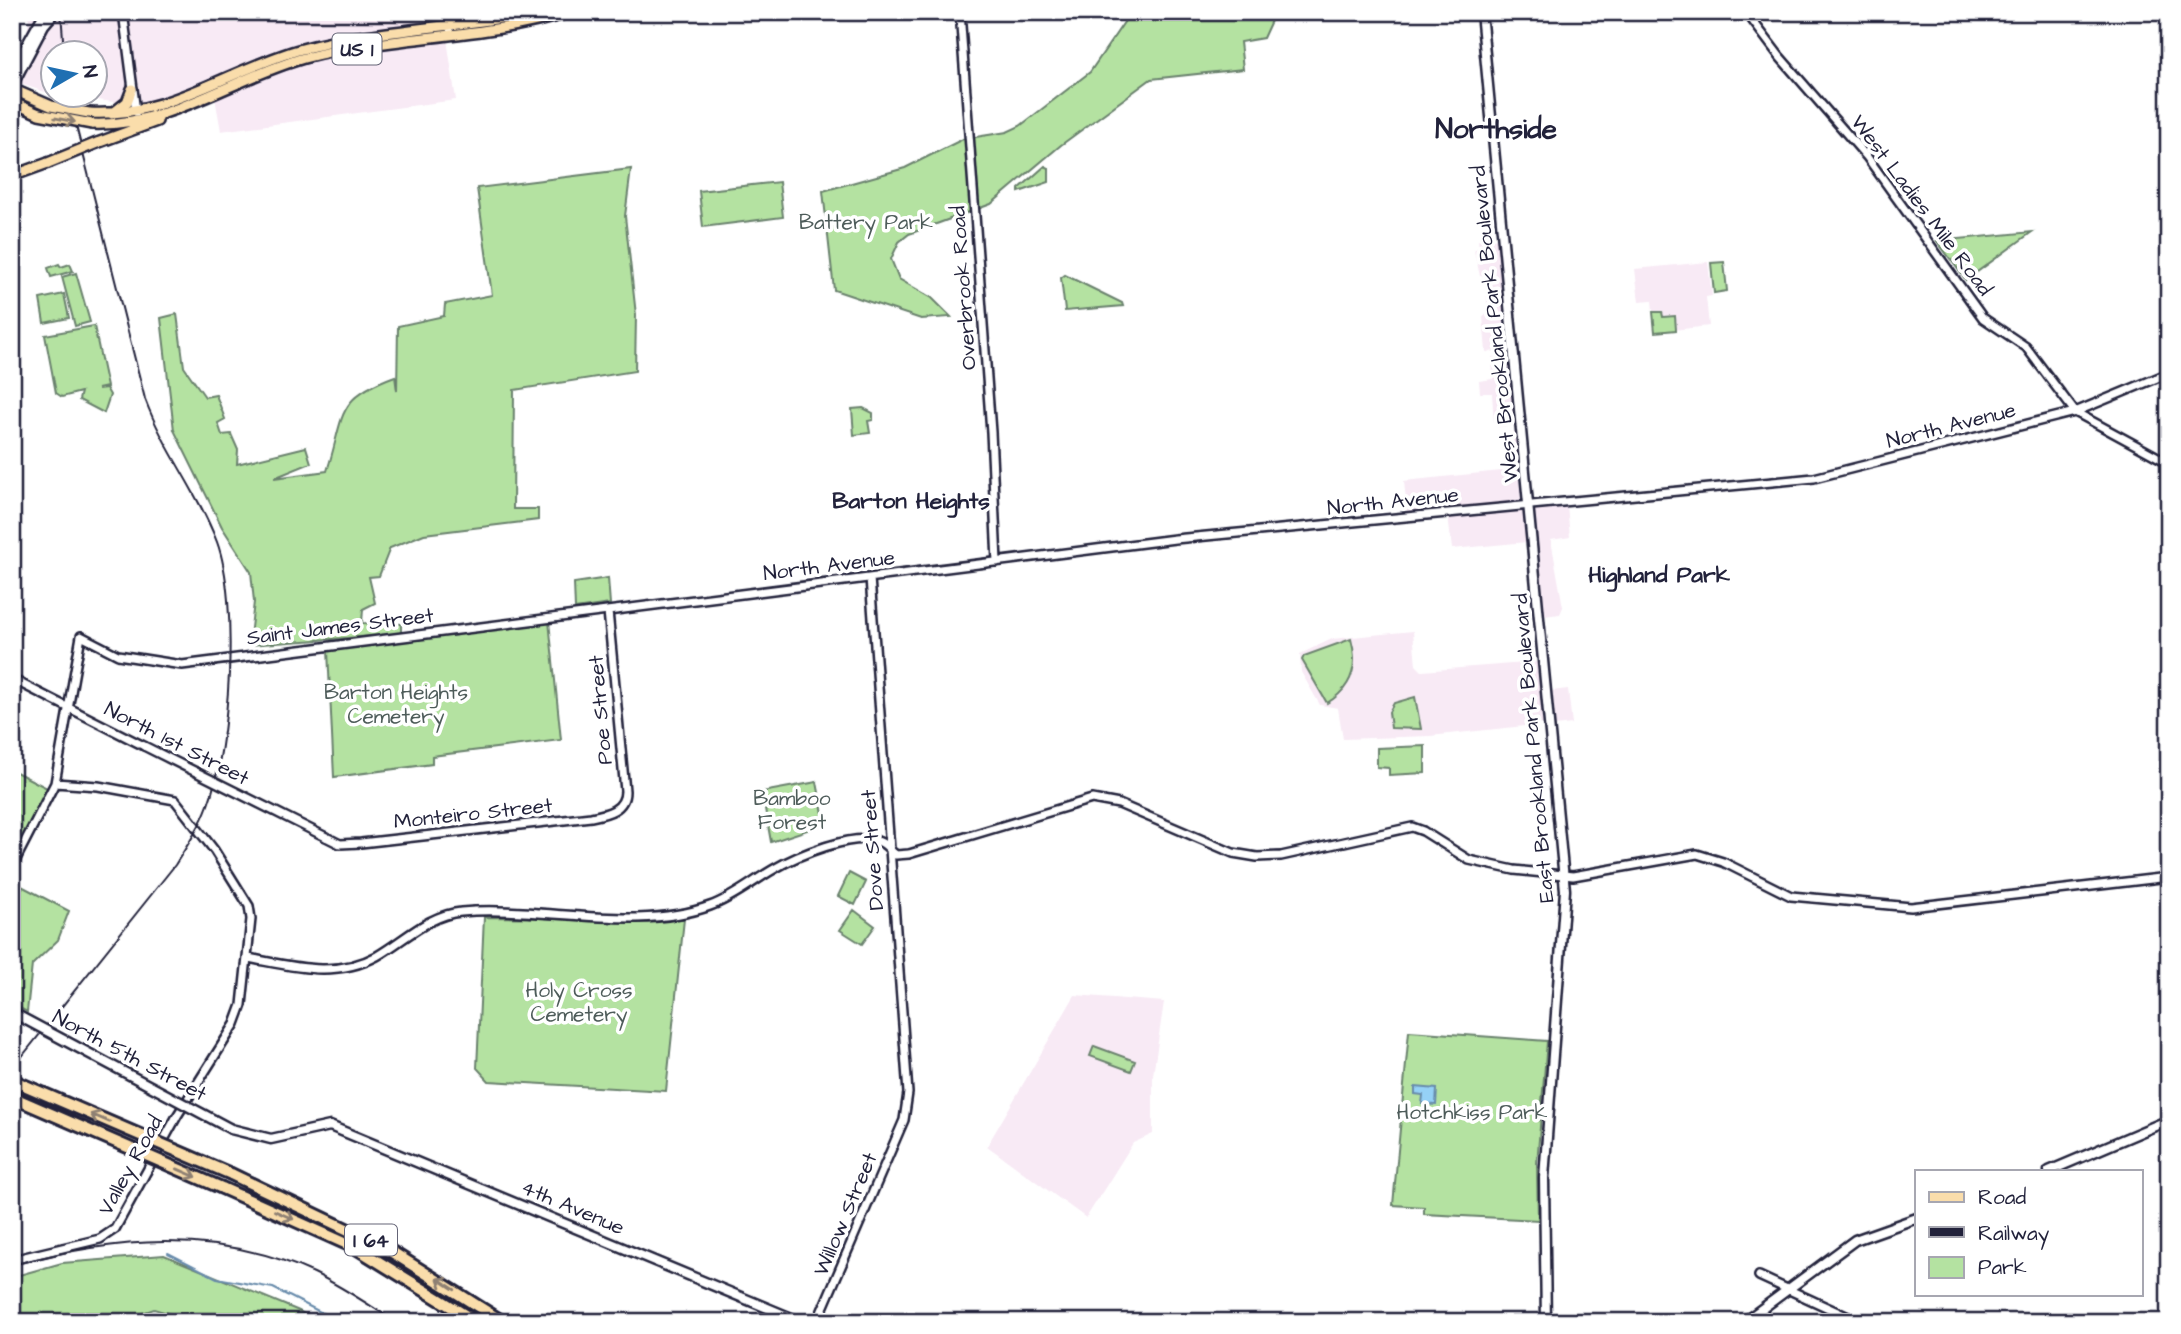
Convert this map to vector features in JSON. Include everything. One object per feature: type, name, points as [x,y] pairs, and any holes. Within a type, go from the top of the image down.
[{"type":"highway","name":"I 64","points":[[12,1080],[230,1174],[384,1247],[503,1322]]},
{"type":"highway","name":"I 64","points":[[12,1097],[356,1248],[476,1322]]},
{"type":"main road","points":[[12,71],[45,12]]},
{"type":"main road","points":[[12,87],[44,25],[55,12]]},
{"type":"main road","name":"US 1","points":[[12,87],[51,106],[89,113],[136,116],[301,49],[534,12]]},
{"type":"main road","name":"US 1","points":[[12,102],[50,117],[92,124],[190,104],[307,57],[520,25],[571,12]]},
{"type":"main road","name":"West Brookland Park Boulevard","points":[[1481,12],[1529,506]]},
{"type":"main road","points":[[12,31],[12,64]]},
{"type":"main road","points":[[111,114],[126,103],[132,89]]},
{"type":"main road","points":[[12,177],[174,114],[190,104]]},
{"type":"main road","name":"East Brookland Park Boulevard","points":[[1529,506],[1564,875],[1564,917],[1544,1178],[1546,1322]]},
{"type":"main road","name":"North 5th Street","points":[[13,1014],[232,1129],[271,1139],[330,1126]]},
{"type":"main road","points":[[2051,1170],[2169,1120]]},
{"type":"main road","name":"4th Avenue","points":[[330,1126],[801,1322]]},
{"type":"main road","points":[[1744,1322],[1855,1240],[1915,1219]]},
{"type":"street","points":[[123,12],[136,116]]},
{"type":"street","points":[[447,12],[451,36]]},
{"type":"street","name":"Overbrook Road","points":[[960,12],[991,428],[997,562]]},
{"type":"street","name":"West Ladies Mile Road","points":[[1746,12],[1780,57],[1872,163],[1983,318],[2026,347],[2075,412]]},
{"type":"street","name":"North Avenue","points":[[608,611],[1175,539],[1814,478],[2075,412],[2169,373]]},
{"type":"street","points":[[2075,412],[2169,463]]},
{"type":"street","name":"Dove Street","points":[[870,578],[908,1093],[904,1120]]},
{"type":"street","name":"Saint James Street","points":[[68,708],[81,636],[118,655],[182,665],[608,611]]},
{"type":"street","name":"Poe Street","points":[[608,611],[625,791],[621,805]]},
{"type":"street","name":"North 1st Street","points":[[12,679],[326,837]]},
{"type":"street","points":[[12,867],[55,783],[68,708]]},
{"type":"street","name":"Valley Road","points":[[12,1261],[100,1239],[116,1229],[177,1116],[240,1014],[248,958],[249,906],[214,850],[175,800],[98,786],[55,783]]},
{"type":"street","points":[[248,958],[321,970],[352,966],[380,954],[436,918],[460,912],[629,917],[688,912],[718,903],[779,865],[831,846],[868,839],[881,842],[896,855],[918,852],[1092,799],[1124,806],[1219,847],[1251,857],[1281,856],[1408,827],[1423,831],[1469,860],[1514,870],[1577,876],[1667,857],[1697,855],[1723,862],[1791,896],[1911,907],[2169,877]]},
{"type":"street","name":"Monteiro Street","points":[[326,837],[340,844],[502,829],[591,817],[610,812],[621,805]]},
{"type":"street","name":"Willow Street","points":[[817,1322],[904,1120]]},
{"type":"street","points":[[1759,1276],[1786,1291],[1859,1322]]},
{"type":"shaded area","points":[[17,12],[443,12],[456,100],[221,131],[212,81],[138,105],[108,101],[108,38],[38,38],[38,90],[20,84],[29,18]]},
{"type":"shaded area","points":[[1499,238],[1510,350],[1486,352],[1483,317],[1488,313],[1485,276],[1480,276],[1474,250],[1479,247],[1478,240]]},
{"type":"shaded area","points":[[1708,262],[1712,296],[1706,297],[1709,326],[1655,332],[1652,301],[1639,302],[1635,269]]},
{"type":"shaded area","points":[[1509,356],[1516,425],[1497,427],[1494,424],[1492,393],[1480,393],[1479,381],[1493,379],[1492,357]]},
{"type":"shaded area","points":[[1518,432],[1521,467],[1508,469],[1505,433]]},
{"type":"shaded area","points":[[1520,469],[1523,501],[1407,512],[1404,481]]},
{"type":"shaded area","points":[[1567,506],[1570,537],[1551,540],[1563,607],[1560,614],[1544,616],[1534,508]]},
{"type":"shaded area","points":[[1524,510],[1527,542],[1452,549],[1448,516]]},
{"type":"shaded area","points":[[1413,631],[1416,665],[1422,671],[1537,662],[1543,724],[1430,736],[1343,739],[1338,708],[1320,705],[1301,672],[1300,654],[1332,639]]},
{"type":"shaded area","points":[[1568,689],[1572,724],[1555,726],[1551,691]]},
{"type":"shaded area","points":[[1075,995],[1164,1002],[1153,1075],[1153,1134],[1133,1143],[1086,1218],[987,1146]]},
{"type":"green space","name":"Battery Park","points":[[1131,12],[1275,12],[1263,38],[1240,42],[1243,69],[1151,79],[1061,145],[991,204],[909,234],[899,242],[891,259],[899,279],[932,298],[951,317],[921,319],[834,290],[823,191],[905,168],[963,139],[1007,132],[1020,126],[1090,72]]},
{"type":"green space","points":[[1045,166],[1049,168],[1049,182],[1019,192],[1019,189]]},
{"type":"green space","points":[[631,169],[625,216],[636,315],[635,371],[514,390],[513,509],[538,509],[538,520],[424,534],[390,548],[379,576],[369,577],[375,603],[363,609],[362,623],[401,624],[401,634],[249,645],[254,602],[251,572],[222,527],[174,430],[161,318],[177,314],[184,367],[205,397],[216,395],[225,419],[218,423],[222,435],[231,434],[238,450],[237,464],[306,447],[311,463],[274,478],[327,471],[340,423],[351,401],[375,384],[395,376],[397,391],[398,326],[444,316],[445,304],[492,295],[477,188]]},
{"type":"green space","points":[[779,182],[783,217],[703,227],[699,191]]},
{"type":"green space","points":[[2032,232],[1966,280],[1937,241]]},
{"type":"green space","points":[[1724,262],[1727,291],[1714,293],[1711,263]]},
{"type":"green space","points":[[59,264],[61,267],[70,264],[73,271],[51,277],[48,268]]},
{"type":"green space","points":[[76,273],[90,322],[75,326],[62,277]]},
{"type":"green space","points":[[1065,275],[1122,303],[1123,306],[1065,311],[1061,278]]},
{"type":"green space","points":[[64,294],[69,318],[44,323],[40,299]]},
{"type":"green space","points":[[1653,312],[1662,312],[1663,317],[1675,316],[1676,330],[1655,332]]},
{"type":"green space","points":[[94,326],[107,387],[98,389],[106,388],[110,395],[104,413],[79,400],[81,392],[62,397],[56,393],[45,335]]},
{"type":"green space","points":[[863,408],[873,413],[873,420],[868,421],[870,433],[854,435],[852,409]]},
{"type":"green space","points":[[608,578],[610,604],[575,609],[574,583]]},
{"type":"green space","name":"Barton Heights Cemetery","points":[[549,621],[561,740],[432,756],[432,764],[334,777],[328,650]]},
{"type":"green space","points":[[1351,639],[1354,668],[1348,684],[1327,703],[1302,660],[1304,656]]},
{"type":"green space","points":[[1415,697],[1421,729],[1391,728],[1389,712],[1394,703]]},
{"type":"green space","points":[[1425,746],[1425,773],[1389,775],[1389,768],[1377,767],[1377,748]]},
{"type":"green space","points":[[12,770],[49,789],[12,859]]},
{"type":"green space","name":"Bamboo Forest","points":[[817,782],[825,824],[771,842],[762,792]]},
{"type":"green space","points":[[849,873],[866,882],[855,905],[838,896]]},
{"type":"green space","points":[[12,881],[69,911],[58,940],[32,965],[27,1012],[12,1004]]},
{"type":"green space","points":[[854,910],[875,926],[862,944],[840,930]]},
{"type":"green space","name":"Holy Cross Cemetery","points":[[484,917],[684,919],[666,1091],[489,1081],[477,1068]]},
{"type":"green space","name":"Hotchkiss Park","points":[[1409,1031],[1547,1041],[1537,1164],[1538,1220],[1424,1214],[1424,1207],[1393,1205]]},
{"type":"green space","points":[[1094,1046],[1135,1061],[1131,1071],[1090,1056]]},
{"type":"green space","points":[[164,1255],[299,1311],[317,1322],[198,1322],[154,1309],[116,1322],[83,1319],[78,1322],[12,1322],[12,1277],[62,1263]]},
{"type":"water","points":[[1415,1087],[1437,1089],[1436,1105],[1422,1104],[1423,1095],[1415,1094]]},
{"type":"waterway","points":[[168,1253],[217,1278],[273,1288],[340,1322]]},
{"type":"railway","points":[[61,12],[63,38]]},
{"type":"railway","points":[[12,1069],[175,865],[197,829],[216,779],[229,674],[228,600],[217,542],[145,399],[72,108]]},
{"type":"railway","points":[[12,1265],[126,1244],[164,1242],[240,1249],[314,1273],[396,1322]]},
{"type":"district","name":"Northside","points":[[1496,128]]},
{"type":"district","name":"Barton Heights","points":[[911,500]]},
{"type":"district","name":"Highland Park","points":[[1659,574]]}]
